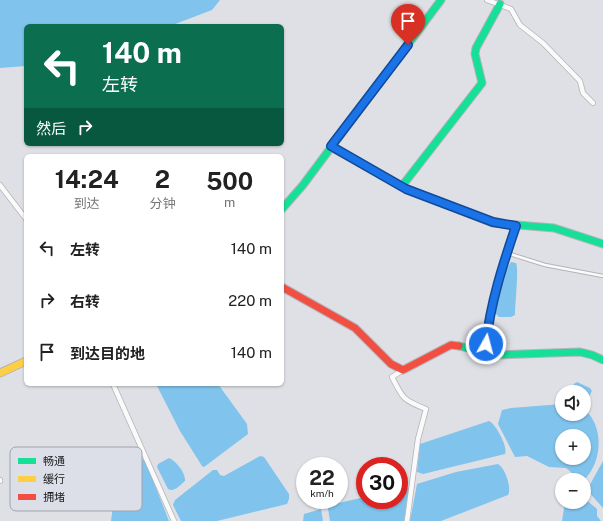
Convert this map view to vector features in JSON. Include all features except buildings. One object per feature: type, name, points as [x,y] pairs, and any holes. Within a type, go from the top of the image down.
[{"type":"street","points":[[284,207],[303,185],[441,0]]},
{"type":"street","points":[[487,0],[511,9],[520,25],[543,43],[580,81],[583,93],[593,103]]},
{"type":"street","points":[[402,186],[482,83],[476,48],[500,4]]},
{"type":"street","points":[[331,146],[402,186],[493,222],[516,226],[554,228],[603,244]]},
{"type":"street","points":[[0,185],[24,215]]},
{"type":"street","points":[[485,354],[490,316],[516,226]]},
{"type":"street","points":[[284,288],[355,328],[391,364],[403,370]]},
{"type":"street","points":[[408,521],[418,439],[426,409],[407,401],[401,395],[392,377],[448,345],[457,345],[485,354],[519,356],[568,351],[590,353],[603,360]]},
{"type":"street","points":[[0,373],[24,362]]},
{"type":"street","points":[[114,386],[141,447]]},
{"type":"street","points":[[142,449],[174,521]]},
{"type":"lane","points":[[507,253],[545,265],[603,276]]},
{"type":"water","points":[[0,0],[220,0],[212,10],[175,24],[24,24],[24,66],[0,68]]},
{"type":"water","points":[[511,262],[516,263],[517,266],[515,315],[511,317],[499,317],[494,312],[506,270]]},
{"type":"water","points":[[577,382],[584,385],[574,385]]},
{"type":"water","points":[[157,386],[219,386],[247,424],[248,434],[204,467],[180,431]]},
{"type":"water","points":[[555,405],[555,421],[591,421],[591,416],[598,433],[599,442],[596,461],[592,470],[590,473],[572,473],[566,468],[549,467],[527,456],[515,457],[498,424],[502,410]]},
{"type":"water","points":[[489,421],[495,426],[501,436],[505,446],[505,454],[423,474],[417,472],[420,444]]},
{"type":"water","points":[[260,456],[264,457],[289,494],[287,504],[217,521],[181,521],[173,505],[175,500],[213,470],[217,470],[220,475],[224,476]]},
{"type":"water","points":[[169,458],[180,468],[185,478],[185,481],[177,488],[172,490],[168,489],[157,467],[158,464]]},
{"type":"water","points":[[142,459],[145,460],[169,521],[111,521],[112,511],[142,511]]},
{"type":"water","points":[[603,461],[603,508],[591,494],[591,483]]},
{"type":"water","points":[[498,464],[501,466],[507,478],[509,488],[508,495],[441,521],[410,521],[417,484],[456,472]]},
{"type":"water","points":[[356,499],[356,509],[406,509],[404,521],[330,521],[328,509],[348,509],[348,501]]},
{"type":"water","points":[[591,504],[597,509],[597,516],[601,521],[562,521],[564,509],[591,509]]},
{"type":"water","points":[[321,509],[323,521],[303,521],[304,514]]},
{"type":"traffic: fast","points":[[284,207],[303,185],[441,0]]},
{"type":"traffic: fast","points":[[402,186],[482,83],[475,54],[476,48],[500,4]]},
{"type":"traffic: fast","points":[[331,147],[407,189],[493,223],[554,228],[603,244]]},
{"type":"traffic: fast","points":[[459,346],[496,355],[580,352],[603,360]]},
{"type":"traffic: slow","points":[[0,373],[24,362]]},
{"type":"traffic: jam","points":[[284,288],[355,328],[391,364],[403,370],[451,345],[459,346]]},
{"type":"route","points":[[408,45],[331,146],[406,189],[493,222],[508,226],[516,226],[505,257],[490,316],[486,344]]}]
